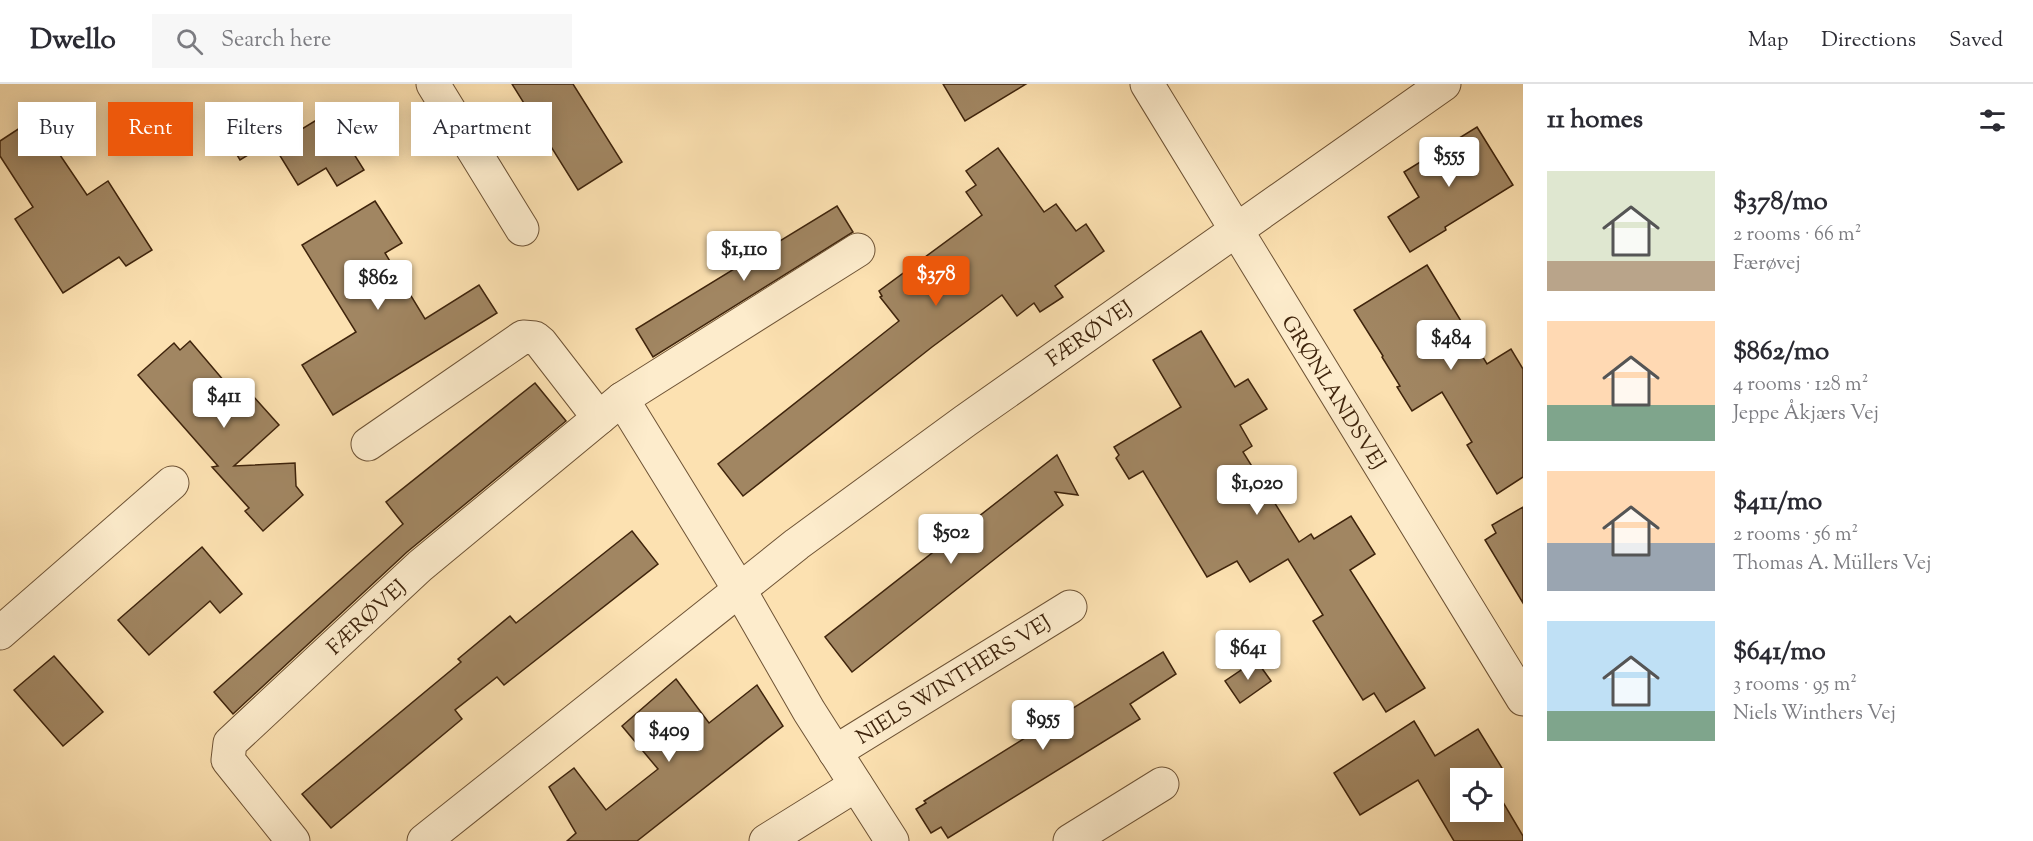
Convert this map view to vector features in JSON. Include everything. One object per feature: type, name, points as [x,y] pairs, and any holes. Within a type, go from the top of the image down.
[{"type":"street","points":[[433,84],[522,229]]},
{"type":"street","name":"GRØNLANDSVEJ","points":[[1147,84],[1523,699]]},
{"type":"street","name":"FÆRØVEJ","points":[[424,841],[797,544],[965,421],[1444,84]]},
{"type":"street","name":"FÆRØVEJ","points":[[293,841],[228,760],[230,743],[420,566],[611,408],[858,250]]},
{"type":"street","points":[[369,444],[523,337],[535,338],[611,408],[740,589]]},
{"type":"street","points":[[0,633],[172,483]]},
{"type":"street","name":"NIELS WINTHERS VEJ","points":[[740,589],[809,711],[891,841]]},
{"type":"street","name":"NIELS WINTHERS VEJ","points":[[835,752],[1070,607]]},
{"type":"street","points":[[1070,841],[1162,784]]},
{"type":"street","points":[[766,841],[856,785]]},
{"type":"building","points":[[512,84],[573,84],[622,162],[578,190],[552,148],[552,102],[523,102]]},
{"type":"building","points":[[943,84],[1026,84],[965,121]]},
{"type":"building","points":[[315,121],[315,156],[355,156],[364,170],[337,186],[326,168],[298,185],[280,156],[303,156],[303,128]]},
{"type":"building","points":[[1477,127],[1513,185],[1445,227],[1446,230],[1410,252],[1388,217],[1419,197],[1404,172]]},
{"type":"building","points":[[18,129],[18,156],[61,156],[87,195],[108,181],[152,250],[126,266],[119,257],[63,293],[15,219],[33,207],[0,156],[0,141]]},
{"type":"building","points":[[998,148],[1044,212],[1056,204],[1076,231],[1086,224],[1104,251],[1055,286],[1063,297],[1040,312],[1034,303],[1017,316],[1002,295],[932,347],[743,496],[718,464],[899,321],[880,297],[882,296],[879,291],[982,215],[966,192],[976,185],[966,171]]},
{"type":"building","points":[[375,201],[402,243],[385,253],[425,319],[479,285],[497,313],[333,415],[302,365],[356,332],[302,245]]},
{"type":"building","points":[[837,206],[853,232],[653,357],[636,329]]},
{"type":"building","points":[[1427,265],[1487,364],[1511,349],[1523,369],[1523,477],[1497,494],[1467,445],[1472,442],[1442,392],[1412,411],[1397,387],[1400,386],[1383,356],[1354,310]]},
{"type":"building","points":[[1201,331],[1235,387],[1248,379],[1267,409],[1240,425],[1252,446],[1243,452],[1299,542],[1311,534],[1314,539],[1351,516],[1375,554],[1350,570],[1425,688],[1386,712],[1374,693],[1363,700],[1313,621],[1323,615],[1288,559],[1250,582],[1237,561],[1207,577],[1143,471],[1129,479],[1116,458],[1119,455],[1114,447],[1181,407],[1153,360]]},
{"type":"building","points":[[190,341],[236,395],[245,387],[279,425],[234,466],[295,463],[296,486],[303,495],[263,531],[245,511],[249,508],[212,467],[218,466],[138,375],[174,343],[180,350]]},
{"type":"building","points":[[535,383],[566,421],[407,552],[233,714],[214,692],[403,524],[386,502]]},
{"type":"building","points":[[1057,455],[1078,495],[1055,492],[1063,505],[852,672],[825,637]]},
{"type":"building","points":[[1523,507],[1523,603],[1485,540],[1496,533],[1492,525]]},
{"type":"building","points":[[632,531],[658,564],[504,685],[497,677],[455,710],[462,719],[331,828],[302,794],[461,662],[458,659],[510,616],[516,623]]},
{"type":"building","points":[[202,547],[242,594],[220,613],[210,601],[149,655],[118,620]]},
{"type":"building","points":[[1163,652],[1176,674],[1130,704],[1140,719],[948,838],[941,827],[931,833],[916,809],[926,803],[924,801]]},
{"type":"building","points":[[54,656],[103,712],[63,746],[14,690]]},
{"type":"building","points":[[1256,660],[1271,681],[1240,703],[1225,681]]},
{"type":"building","points":[[676,679],[709,723],[757,685],[783,726],[637,841],[567,841],[576,833],[549,787],[574,768],[606,810],[658,769],[622,726]]},
{"type":"building","points":[[1414,721],[1435,756],[1478,729],[1502,768],[1450,768],[1450,822],[1504,822],[1504,804],[1523,836],[1523,841],[1454,841],[1418,780],[1360,815],[1334,773]]}]
